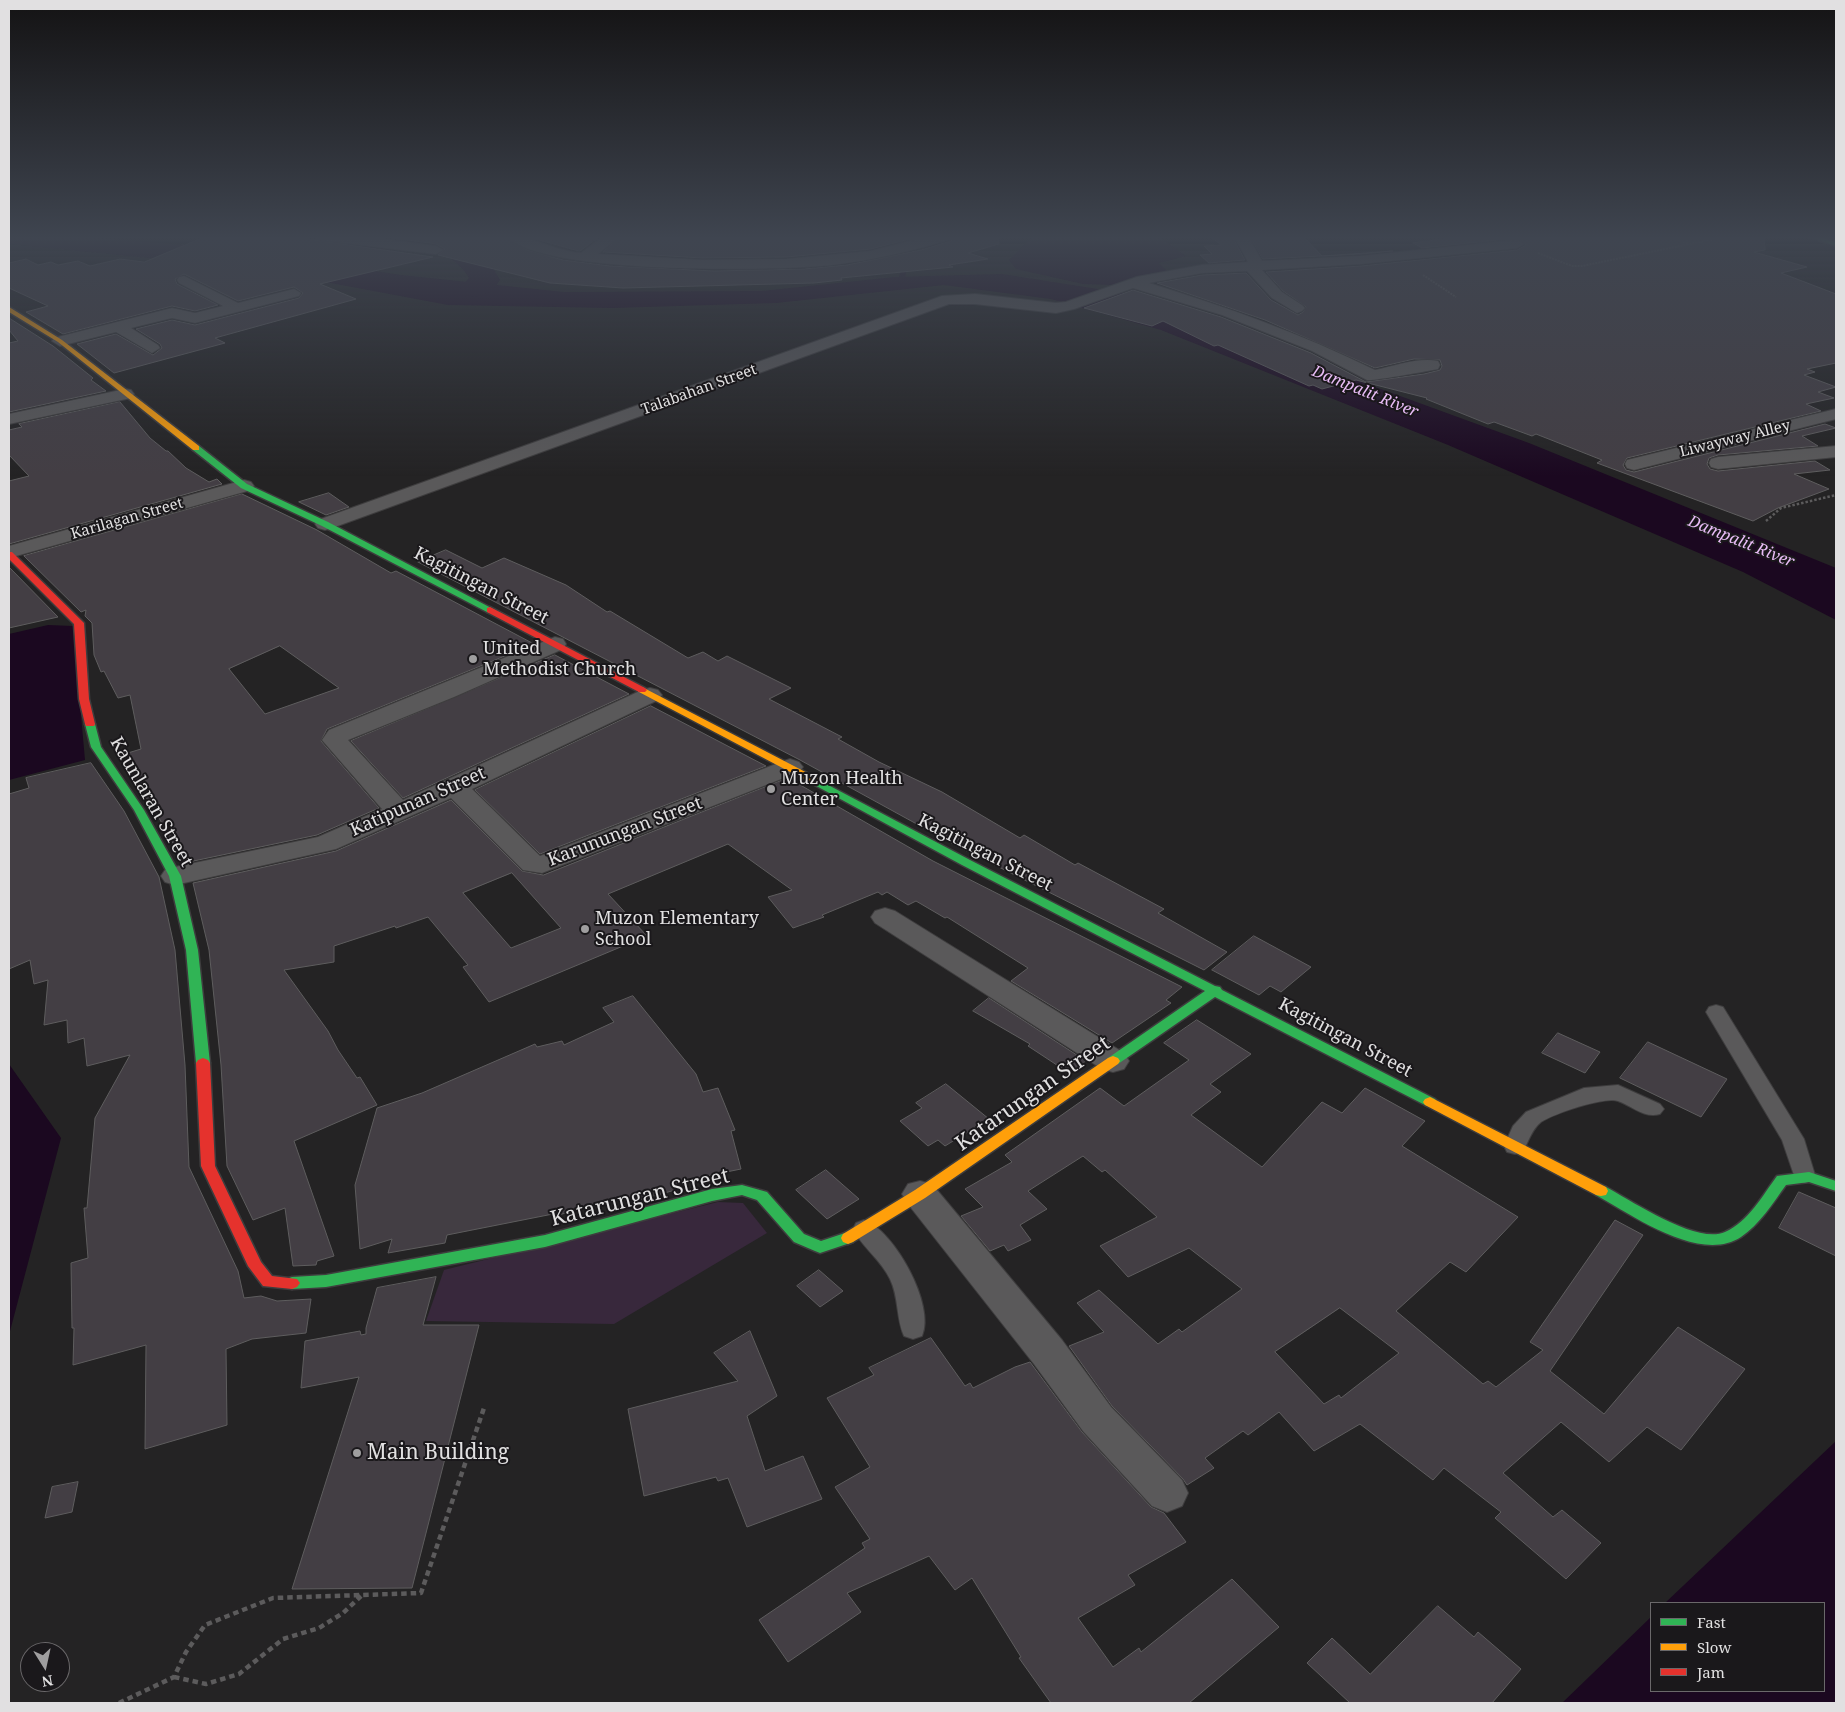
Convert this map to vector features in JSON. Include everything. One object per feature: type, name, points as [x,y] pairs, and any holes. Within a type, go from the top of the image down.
[{"type":"street","name":"Kagitingan Street","points":[[15,316],[60,341],[244,486],[325,524],[790,767],[944,853],[1216,990],[1682,1233],[1701,1239],[1727,1238],[1737,1231],[1782,1180],[1804,1175]]},
{"type":"street","points":[[60,341],[161,316]]},
{"type":"street","points":[[185,316],[195,318],[203,316]]},
{"type":"street","name":"Talabahan Street","points":[[325,524],[900,316]]},
{"type":"street","points":[[1237,316],[1318,348],[1373,376],[1400,369],[1432,366]]},
{"type":"street","points":[[118,327],[152,348]]},
{"type":"street","points":[[9,419],[125,394]]},
{"type":"street","name":"Liwayway Alley","points":[[1634,464],[1836,414]]},
{"type":"street","points":[[1718,464],[1836,451]]},
{"type":"street","name":"Karilagan Street","points":[[9,553],[244,486]]},
{"type":"street","name":"Kaunlaran Street","points":[[9,553],[79,623],[84,699],[96,747],[139,810],[175,876],[192,950],[203,1065],[208,1166],[254,1266]]},
{"type":"street","points":[[398,811],[334,740],[338,735],[446,692],[555,644]]},
{"type":"street","name":"Katipunan Street","points":[[175,876],[326,843],[455,787],[650,695]]},
{"type":"street","name":"Karunungan Street","points":[[455,787],[533,864],[542,865],[790,767]]},
{"type":"street","points":[[885,917],[1113,1061]]},
{"type":"street","name":"Katarungan Street","points":[[254,1266],[268,1282],[277,1284],[326,1281],[544,1241],[712,1195],[742,1190],[762,1196],[799,1238],[820,1248],[844,1240],[920,1194],[1216,990]]},
{"type":"street","points":[[1804,1175],[1833,1184]]},
{"type":"street","points":[[920,1194],[1048,1352],[1097,1419],[1167,1493]]},
{"type":"lane","points":[[1716,1012],[1793,1139],[1804,1175]]},
{"type":"lane","points":[[1515,1146],[1520,1132],[1533,1117],[1584,1096],[1618,1092],[1653,1109]]},
{"type":"lane","points":[[864,1229],[883,1248],[903,1278],[913,1313],[913,1328]]},
{"type":"path","points":[[1766,521],[1781,508],[1836,496]]},
{"type":"path","points":[[119,1703],[174,1676],[186,1652],[205,1625],[273,1598],[421,1594],[485,1405]]},
{"type":"path","points":[[174,1676],[206,1684],[239,1674],[283,1639],[319,1628],[343,1613],[361,1595]]},
{"type":"shaded area","points":[[718,1202],[743,1203],[767,1233],[614,1324],[426,1321],[444,1270]]},
{"type":"water","name":"Dampalit River","points":[[1111,316],[1195,316],[1359,381],[1529,443],[1836,568],[1836,620],[1743,572],[1448,445],[1161,330]]},
{"type":"water","points":[[48,625],[73,626],[85,760],[9,780],[9,634]]},
{"type":"water","points":[[9,1064],[61,1138],[9,1335]]},
{"type":"water","points":[[1836,1441],[1836,1703],[1562,1703],[1650,1618],[1650,1692],[1825,1692],[1825,1602],[1666,1602]]},
{"type":"building","points":[[33,316],[133,316],[63,334]]},
{"type":"building","points":[[230,316],[295,316],[215,338],[225,343],[114,373],[77,344],[116,334],[153,355],[162,348],[160,344],[136,329],[172,320],[195,325]]},
{"type":"building","points":[[1114,316],[1217,316],[1311,353],[1366,382],[1424,374],[1440,370],[1442,366],[1440,360],[1414,359],[1375,368],[1253,316],[1836,316],[1836,363],[1807,369],[1815,372],[1804,375],[1836,387],[1818,392],[1834,398],[1806,404],[1821,411],[1627,458],[1623,465],[1626,470],[1634,472],[1825,424],[1836,428],[1802,436],[1818,446],[1718,455],[1709,458],[1707,464],[1710,469],[1718,471],[1815,461],[1830,470],[1794,474],[1829,489],[1778,508],[1753,521],[1597,463],[1602,460],[1536,434],[1532,436],[1494,422],[1488,424],[1427,398],[1356,380],[1322,389],[1313,385],[1309,386],[1218,345],[1214,346],[1163,321],[1152,326]]},
{"type":"building","points":[[9,318],[53,346],[106,391],[9,412],[9,343],[18,341],[9,330]]},
{"type":"building","points":[[120,402],[150,438],[168,451],[186,468],[209,482],[217,479],[222,484],[9,544],[9,481],[29,476],[9,455],[9,430],[22,427],[19,424]]},
{"type":"building","points":[[329,493],[349,507],[326,515],[299,502]]},
{"type":"building","points":[[242,494],[317,530],[391,573],[396,571],[534,644],[327,729],[321,741],[379,808],[317,835],[184,863],[154,809],[118,756],[141,749],[130,695],[118,698],[104,671],[101,672],[94,655],[92,623],[85,616],[86,610],[81,612],[24,556]],"holes":[[[280,646],[339,688],[265,714],[229,669]]]},
{"type":"building","points":[[446,550],[482,568],[504,558],[566,585],[607,612],[610,611],[688,658],[703,652],[718,661],[727,656],[791,688],[769,699],[842,737],[838,739],[879,762],[942,792],[1020,838],[1024,835],[1075,865],[1078,863],[1164,909],[1158,913],[1227,952],[1204,970],[955,845],[800,760],[418,562]]},
{"type":"building","points":[[9,567],[58,617],[9,628]]},
{"type":"building","points":[[555,655],[629,694],[403,798],[351,741]]},
{"type":"building","points":[[651,706],[766,766],[540,854],[475,790]]},
{"type":"building","points":[[91,763],[124,811],[159,877],[175,950],[185,1065],[189,1167],[238,1271],[244,1298],[261,1296],[277,1301],[311,1299],[306,1333],[252,1339],[226,1349],[227,1425],[145,1449],[146,1345],[73,1365],[74,1328],[72,1328],[71,1263],[88,1258],[84,1208],[87,1208],[95,1118],[130,1055],[87,1066],[84,1038],[68,1043],[67,1020],[44,1025],[48,980],[34,984],[30,960],[9,969],[9,794],[29,788],[26,778]]},
{"type":"building","points":[[788,778],[933,861],[1182,987],[1166,1000],[1171,1003],[1112,1043],[1011,981],[1028,968],[947,917],[945,918],[916,901],[908,905],[887,892],[882,895],[878,892],[822,915],[824,917],[793,928],[768,897],[792,890],[728,844],[608,894],[647,936],[489,1002],[463,967],[468,965],[428,917],[396,928],[395,926],[334,946],[334,962],[284,970],[328,1031],[357,1078],[360,1077],[377,1105],[294,1141],[334,1256],[317,1261],[316,1265],[293,1266],[285,1208],[253,1220],[227,1166],[221,1065],[209,950],[193,883],[336,851],[451,800],[522,871],[543,875]],"holes":[[[512,873],[561,928],[511,948],[463,893]]]},
{"type":"building","points":[[1254,936],[1311,967],[1281,992],[1270,986],[1259,995],[1212,970]]},
{"type":"building","points":[[633,996],[696,1074],[703,1092],[718,1088],[735,1130],[731,1131],[741,1169],[677,1182],[679,1189],[635,1201],[634,1196],[558,1215],[558,1213],[447,1235],[445,1243],[388,1253],[392,1239],[360,1249],[355,1185],[377,1108],[422,1093],[535,1044],[537,1047],[562,1041],[564,1045],[614,1022],[603,1008]]},
{"type":"building","points":[[989,998],[1086,1061],[1069,1073],[1028,1046],[1030,1044],[973,1011]]},
{"type":"building","points":[[1197,1020],[1251,1054],[1210,1084],[1221,1092],[1191,1115],[1262,1167],[1322,1102],[1342,1113],[1365,1088],[1425,1121],[1402,1146],[1518,1217],[1466,1272],[1450,1262],[1396,1311],[1483,1384],[1488,1381],[1496,1387],[1543,1350],[1530,1342],[1615,1220],[1643,1235],[1550,1371],[1604,1414],[1678,1327],[1745,1369],[1681,1450],[1647,1427],[1609,1462],[1561,1422],[1503,1473],[1553,1517],[1562,1510],[1601,1543],[1566,1579],[1495,1518],[1501,1512],[1444,1468],[1433,1480],[1360,1424],[1314,1451],[1279,1412],[1248,1435],[1243,1431],[1205,1458],[1214,1468],[1187,1485],[1112,1406],[1069,1346],[1104,1332],[1077,1303],[1099,1290],[1158,1344],[1179,1329],[1182,1332],[1242,1289],[1189,1248],[1128,1277],[1100,1246],[1157,1217],[1105,1170],[1102,1172],[1083,1156],[1028,1191],[1047,1209],[1020,1225],[1031,1240],[1008,1251],[1004,1245],[990,1251],[961,1216],[983,1207],[965,1189],[1012,1162],[1005,1155],[1100,1088],[1124,1106],[1189,1060],[1164,1043]],"holes":[[[1340,1308],[1399,1353],[1341,1398],[1339,1395],[1324,1404],[1275,1352]]]},
{"type":"building","points":[[1558,1033],[1600,1052],[1585,1073],[1542,1053]]},
{"type":"building","points":[[1648,1042],[1727,1079],[1701,1117],[1620,1078]]},
{"type":"building","points":[[946,1084],[989,1119],[945,1146],[938,1140],[928,1146],[900,1121],[922,1108],[916,1103]]},
{"type":"building","points":[[826,1170],[859,1199],[827,1219],[796,1190]]},
{"type":"building","points":[[1799,1192],[1836,1208],[1836,1256],[1779,1228]]},
{"type":"building","points":[[819,1270],[843,1291],[820,1307],[797,1286]]},
{"type":"building","name":"Main Building","points":[[436,1277],[423,1325],[479,1325],[412,1588],[292,1589],[359,1377],[301,1388],[305,1341],[360,1331],[361,1335],[366,1334],[377,1288]]},
{"type":"building","points":[[750,1331],[777,1396],[747,1416],[765,1471],[803,1456],[822,1499],[747,1527],[728,1478],[718,1481],[716,1477],[644,1496],[628,1409],[738,1381],[714,1353]]},
{"type":"building","points":[[931,1338],[965,1386],[970,1383],[973,1388],[1015,1367],[1030,1362],[1082,1432],[1151,1507],[1164,1513],[1186,1542],[1128,1575],[1135,1585],[1078,1618],[1113,1667],[1139,1648],[1141,1652],[1232,1579],[1279,1627],[1189,1703],[1051,1703],[1019,1658],[1021,1657],[972,1578],[955,1590],[929,1556],[847,1593],[861,1612],[788,1662],[759,1620],[865,1548],[862,1543],[870,1539],[835,1487],[870,1467],[827,1398],[874,1375],[869,1368]]},
{"type":"building","points":[[78,1482],[72,1512],[45,1518],[52,1487]]},
{"type":"building","points":[[1438,1606],[1474,1637],[1478,1632],[1521,1669],[1492,1703],[1350,1703],[1307,1663],[1332,1638],[1370,1674]]},
{"type":"traffic: fast","points":[[196,448],[244,486],[325,524],[490,610]]},
{"type":"traffic: fast","points":[[90,724],[96,747],[139,810],[175,876],[192,950],[203,1063]]},
{"type":"traffic: fast","points":[[813,780],[1043,903],[1430,1102]]},
{"type":"traffic: fast","points":[[1113,1061],[1216,990]]},
{"type":"traffic: fast","points":[[1601,1191],[1663,1225],[1699,1239],[1714,1241],[1727,1238],[1751,1220],[1782,1180],[1809,1177],[1836,1186]]},
{"type":"traffic: fast","points":[[292,1283],[326,1281],[545,1241],[712,1195],[742,1190],[762,1196],[799,1238],[820,1247],[848,1238]]},
{"type":"traffic: slow","points":[[20,316],[60,341],[196,448]]},
{"type":"traffic: slow","points":[[642,690],[813,780]]},
{"type":"traffic: slow","points":[[848,1238],[920,1194],[1113,1061]]},
{"type":"traffic: slow","points":[[1430,1102],[1601,1191]]},
{"type":"traffic: jam","points":[[9,554],[79,623],[84,699],[90,724]]},
{"type":"traffic: jam","points":[[490,610],[642,690]]},
{"type":"traffic: jam","points":[[203,1063],[208,1166],[255,1266],[268,1282],[292,1283]]},
{"type":"place","name":"United Methodist Church","points":[[473,659]]},
{"type":"place","name":"Muzon Health Center","points":[[771,789]]},
{"type":"place","name":"Muzon Elementary School","points":[[585,929]]},
{"type":"place","name":"Main Building","points":[[357,1453]]}]
